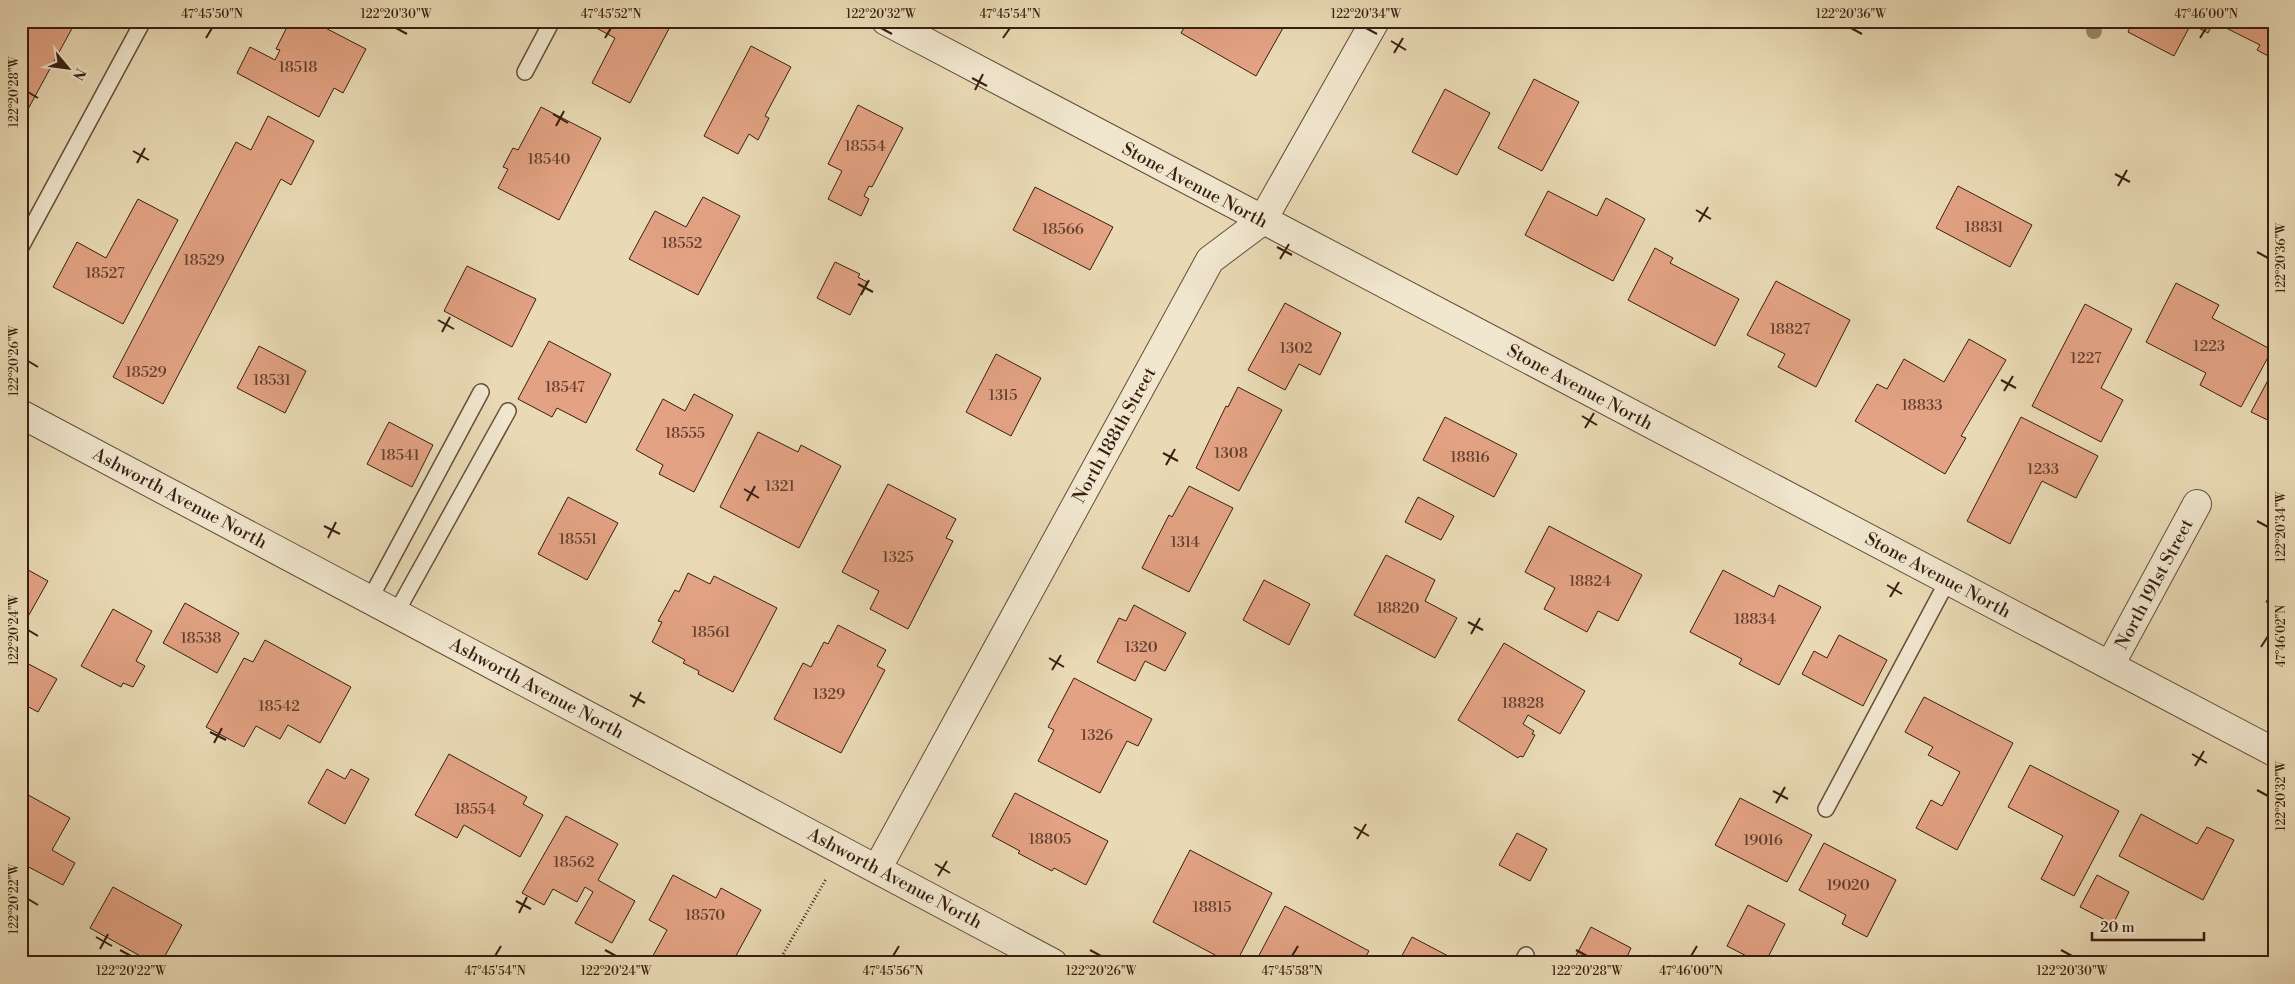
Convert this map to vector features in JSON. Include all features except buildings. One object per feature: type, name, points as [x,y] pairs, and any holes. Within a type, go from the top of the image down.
[{"type":"street","name":"Stone Avenue North","points":[[886,21],[1262,221],[2110,664],[2274,752]]},
{"type":"street","name":"North 188th Street","points":[[877,869],[1210,260],[1262,221],[1375,21]]},
{"type":"street","name":"Ashworth Avenue North","points":[[21,414],[1053,963]]},
{"type":"street","name":"North 191st Street","points":[[2110,664],[2197,504]]},
{"type":"lane","points":[[21,247],[143,21]]},
{"type":"lane","points":[[525,72],[552,21]]},
{"type":"lane","points":[[370,599],[481,392]]},
{"type":"lane","points":[[396,613],[508,411]]},
{"type":"lane","points":[[1826,810],[1948,580]]},
{"type":"path","points":[[778,963],[843,851]]}]
